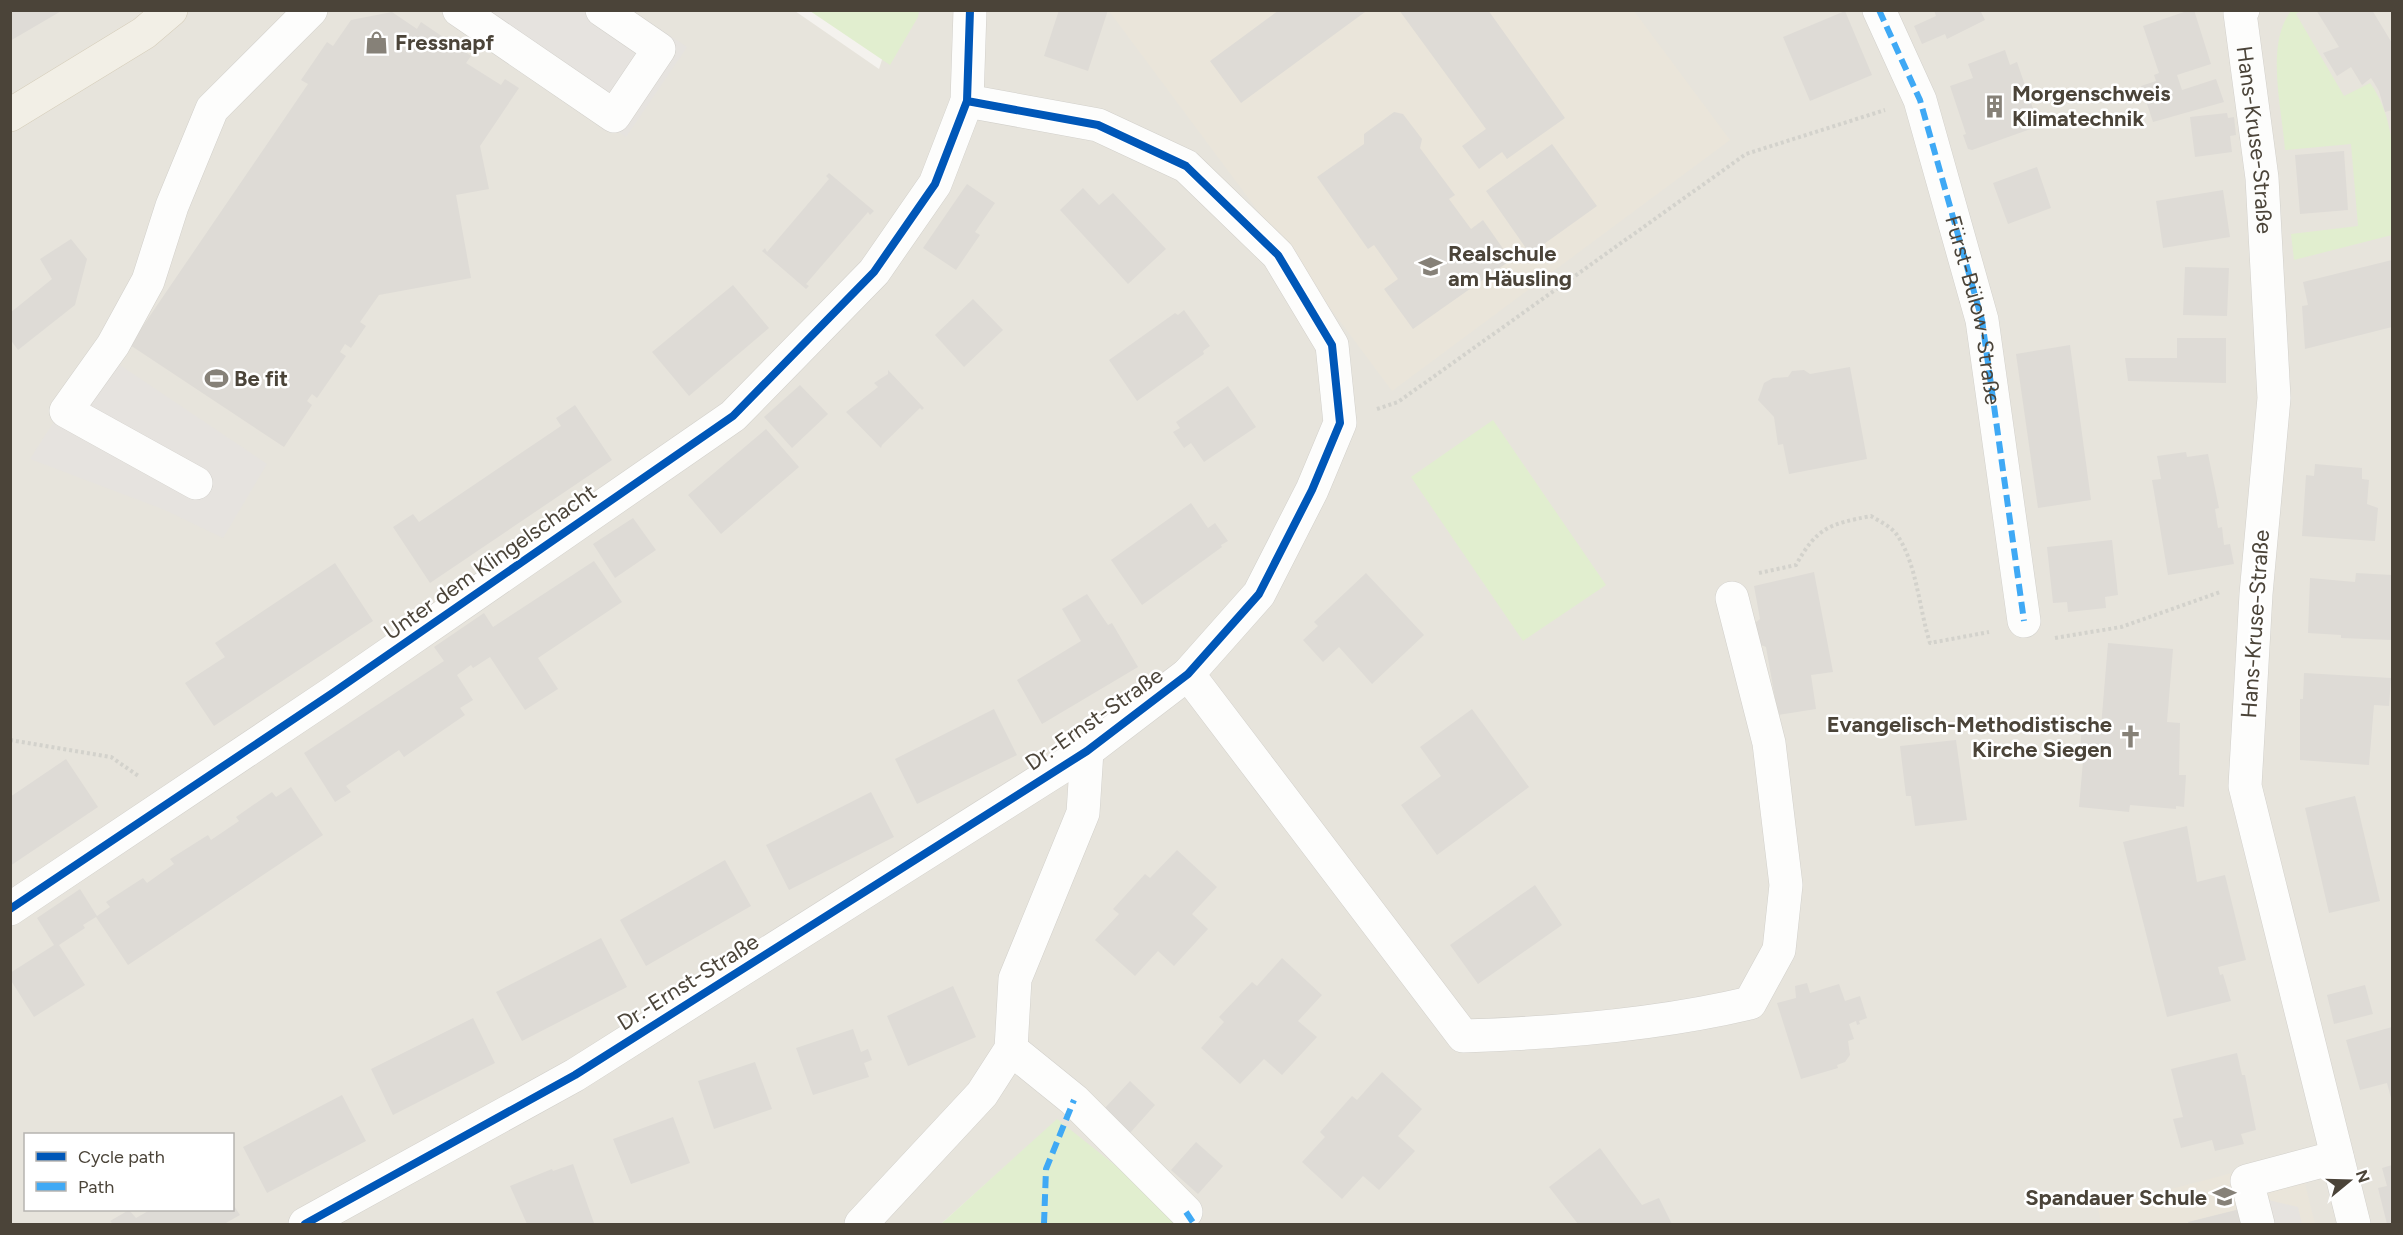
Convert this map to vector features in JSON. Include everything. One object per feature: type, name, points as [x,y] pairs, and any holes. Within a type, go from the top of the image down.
[{"type":"main road","points":[[10,115],[144,33],[171,10]]},
{"type":"street","points":[[196,483],[66,411],[113,345],[148,281],[172,206],[212,109],[311,10]]},
{"type":"street","points":[[459,10],[614,116],[658,49],[602,10]]},
{"type":"street","points":[[967,101],[970,10]]},
{"type":"street","name":"Fürst-Bülow-Straße","points":[[1879,10],[1920,100],[1982,320],[2036,630]]},
{"type":"street","name":"Hans-Kruse-Straße","points":[[2240,11],[2262,178],[2274,398],[2256,594],[2245,786],[2354,1224]]},
{"type":"street","name":"Unter dem Klingelschacht","points":[[10,909],[334,692],[733,416],[874,272],[935,184],[967,101]]},
{"type":"street","name":"Dr.-Ernst-Straße","points":[[304,1224],[575,1075],[1087,751],[1188,674],[1260,594],[1312,490],[1340,423],[1332,345],[1278,255],[1186,166],[1098,125],[967,101]]},
{"type":"street","points":[[1188,674],[1463,1036],[1515,1034],[1692,1017],[1750,1002],[1779,950],[1786,885],[1769,743],[1732,598]]},
{"type":"street","name":"Dr.-Ernst-Straße","points":[[861,1224],[982,1094],[1011,1049],[1015,979],[1083,813],[1087,751]]},
{"type":"street","points":[[1011,1049],[1074,1100],[1186,1212]]},
{"type":"street","points":[[2258,1224],[2247,1181],[2337,1158]]},
{"type":"path","points":[[1340,423],[1398,402],[1746,154],[1881,111]]},
{"type":"path","points":[[1732,598],[1731,580],[1796,565],[1815,535],[1834,523],[1871,516],[1897,534],[1912,570],[1920,612],[1930,643],[2036,630],[2121,627],[2216,592]]},
{"type":"path","points":[[10,740],[111,756],[173,800]]},
{"type":"shaded area","points":[[898,10],[2392,11],[2392,1224],[1189,1224],[1057,1120],[941,1224],[11,1224],[10,11],[795,11],[879,69]]},
{"type":"shaded area","points":[[440,11],[632,11],[687,47],[626,137]]},
{"type":"shaded area","name":"Realschule am Häusling","points":[[1109,11],[1634,11],[1730,140],[1392,391]]},
{"type":"shaded area","points":[[99,351],[267,464],[223,538],[165,510],[30,459]]},
{"type":"shaded area","name":"Spandauer Schule","points":[[2298,1156],[2315,1224],[2101,1224],[2098,1208]]},
{"type":"shaded area","points":[[2264,1199],[2298,1207],[2302,1224],[2271,1224]]},
{"type":"green space","points":[[810,11],[919,11],[918,17],[890,65]]},
{"type":"green space","points":[[2291,11],[2300,11],[2296,14],[2344,96],[2370,83],[2387,118],[2394,177],[2392,235],[2294,260],[2291,234],[2358,226],[2351,144],[2285,150],[2277,59],[2283,25]]},
{"type":"green space","points":[[1493,420],[1606,585],[1523,641],[1411,477]]},
{"type":"green space","points":[[1057,1119],[1189,1224],[941,1224]]},
{"type":"building","points":[[10,10],[63,10],[10,41]]},
{"type":"building","points":[[1059,10],[1108,10],[1088,71],[1044,56]]},
{"type":"building","points":[[1279,10],[1365,12],[1241,103],[1210,61]]},
{"type":"building","points":[[1399,10],[1488,10],[1565,118],[1507,159],[1502,152],[1479,169],[1462,146],[1486,129]]},
{"type":"building","points":[[1934,10],[1980,10],[1985,20],[1947,39],[1945,34],[1922,44],[1914,26],[1936,16]]},
{"type":"building","points":[[2194,10],[2211,64],[2177,75],[2182,90],[2216,79],[2224,102],[2153,122],[2141,86],[2156,81],[2154,75],[2159,73],[2143,26]]},
{"type":"building","points":[[2316,10],[2372,10],[2392,43],[2392,110],[2385,112],[2379,91],[2371,78],[2362,85],[2351,67],[2337,76],[2323,53],[2339,47]]},
{"type":"building","points":[[1845,11],[1872,75],[1810,101],[1783,37]]},
{"type":"building","points":[[392,12],[417,29],[421,22],[471,56],[466,63],[501,85],[505,79],[519,88],[480,146],[489,189],[456,195],[471,278],[379,295],[360,322],[366,326],[351,348],[345,344],[340,352],[346,356],[317,398],[312,394],[307,401],[312,405],[284,447],[130,345],[308,84],[301,80],[327,42],[333,46],[351,20]]},
{"type":"building","name":"Morgenschweis Klimatechnik","points":[[2005,50],[2010,65],[2017,62],[2039,126],[1972,150],[1968,149],[1963,135],[1966,134],[1950,86],[1973,78],[1968,64]]},
{"type":"building","points":[[1394,112],[1403,114],[1422,139],[1420,148],[1455,195],[1449,199],[1471,229],[1483,220],[1511,260],[1413,329],[1384,289],[1398,279],[1374,245],[1368,249],[1317,177],[1364,144],[1364,134]]},
{"type":"building","points":[[2227,113],[2228,118],[2234,117],[2236,135],[2230,136],[2232,152],[2195,157],[2190,117]]},
{"type":"building","points":[[1552,144],[1597,206],[1530,254],[1486,191]]},
{"type":"building","points":[[2344,151],[2348,210],[2300,214],[2295,155]]},
{"type":"building","points":[[2037,167],[2051,208],[2008,224],[1993,183]]},
{"type":"building","points":[[829,173],[874,211],[870,215],[868,212],[806,284],[809,286],[806,289],[762,251],[765,248],[767,252],[829,179],[826,176]]},
{"type":"building","points":[[967,184],[995,203],[975,232],[980,235],[956,270],[923,248]]},
{"type":"building","points":[[1083,188],[1099,205],[1113,193],[1166,249],[1128,284],[1060,210]]},
{"type":"building","points":[[2223,190],[2230,237],[2163,248],[2156,201]]},
{"type":"building","points":[[71,239],[87,259],[75,305],[18,350],[10,339],[10,313],[52,279],[40,259]]},
{"type":"building","points":[[2392,260],[2392,327],[2305,349],[2302,306],[2308,305],[2303,282]]},
{"type":"building","points":[[2185,267],[2229,268],[2227,316],[2183,315]]},
{"type":"building","points":[[733,285],[769,328],[689,396],[652,352]]},
{"type":"building","points":[[973,299],[1003,330],[964,367],[935,335]]},
{"type":"building","points":[[1184,310],[1210,346],[1203,351],[1204,354],[1137,401],[1109,360],[1175,313],[1178,315]]},
{"type":"building","points":[[2177,338],[2226,338],[2226,383],[2128,381],[2125,358],[2177,358]]},
{"type":"building","points":[[2070,345],[2091,500],[2038,508],[2016,354]]},
{"type":"building","points":[[1850,367],[1867,459],[1789,474],[1783,444],[1778,445],[1774,417],[1758,400],[1764,383],[1773,378],[1788,377],[1792,371],[1804,370],[1810,374]]},
{"type":"building","points":[[888,370],[924,408],[922,410],[920,408],[881,448],[846,412],[878,387],[874,383],[888,374]]},
{"type":"building","points":[[800,385],[828,414],[792,448],[764,417]]},
{"type":"building","points":[[1228,386],[1256,427],[1204,462],[1191,443],[1184,448],[1173,432],[1180,428],[1176,422]]},
{"type":"building","points":[[575,405],[612,460],[430,583],[393,527],[413,514],[419,522],[561,426],[556,418]]},
{"type":"building","points":[[766,429],[799,467],[721,534],[688,495]]},
{"type":"building","points":[[2186,452],[2187,457],[2208,454],[2219,508],[2215,509],[2218,528],[2222,527],[2224,545],[2230,544],[2234,564],[2168,575],[2152,480],[2161,479],[2157,456]]},
{"type":"building","points":[[2315,464],[2362,468],[2362,479],[2369,480],[2367,504],[2378,508],[2375,541],[2302,536],[2306,475],[2314,476]]},
{"type":"building","points":[[1191,503],[1208,528],[1215,523],[1228,541],[1142,605],[1111,560]]},
{"type":"building","points":[[633,518],[656,550],[615,578],[593,544]]},
{"type":"building","points":[[2112,540],[2118,595],[2105,597],[2106,608],[2068,612],[2067,602],[2053,603],[2047,547]]},
{"type":"building","points":[[594,561],[622,602],[538,658],[558,689],[525,710],[490,657],[473,668],[471,665],[457,675],[473,700],[460,708],[465,715],[404,757],[399,750],[346,786],[351,792],[335,802],[304,753],[444,661],[434,647],[484,613],[493,627]]},
{"type":"building","points":[[335,563],[373,621],[214,726],[185,683],[225,657],[215,643]]},
{"type":"building","points":[[1814,572],[1833,672],[1811,675],[1816,709],[1778,715],[1766,647],[1761,645],[1755,623],[1760,619],[1754,586]]},
{"type":"building","points":[[1366,573],[1424,635],[1372,684],[1339,647],[1323,662],[1303,640],[1318,626],[1314,622]]},
{"type":"building","points":[[2356,573],[2392,575],[2392,640],[2341,638],[2341,635],[2308,633],[2310,578],[2355,582]]},
{"type":"building","points":[[1087,594],[1108,625],[1112,623],[1138,667],[1042,724],[1017,680],[1081,641],[1062,609]]},
{"type":"building","name":"Evangelisch-Methodistische Kirche Siegen","points":[[2108,643],[2173,649],[2167,722],[2180,723],[2179,775],[2186,775],[2184,807],[2176,806],[2176,809],[2130,805],[2129,812],[2079,807],[2084,750],[2080,750],[2082,726],[2101,727]]},
{"type":"building","points":[[2304,673],[2391,678],[2389,706],[2374,705],[2369,765],[2300,760],[2300,699],[2303,699]]},
{"type":"building","points":[[994,709],[1017,755],[917,804],[895,759]]},
{"type":"building","points":[[1472,709],[1529,787],[1437,855],[1401,805],[1441,776],[1420,747]]},
{"type":"building","points":[[1956,740],[1967,820],[1915,826],[1911,796],[1906,796],[1900,746]]},
{"type":"building","points":[[66,759],[98,807],[10,866],[10,797]]},
{"type":"building","points":[[291,787],[323,835],[128,965],[96,917],[83,925],[85,928],[59,945],[85,985],[34,1017],[10,979],[10,973],[54,945],[37,918],[80,889],[97,916],[110,907],[106,902],[143,878],[147,883],[174,864],[170,859],[208,835],[211,840],[239,821],[236,817],[272,792],[276,797]]},
{"type":"building","points":[[871,792],[894,837],[789,890],[766,845]]},
{"type":"building","points":[[2355,796],[2380,901],[2329,913],[2305,808]]},
{"type":"building","points":[[2187,826],[2197,882],[2225,875],[2246,960],[2218,967],[2220,975],[2223,974],[2231,1001],[2167,1017],[2123,842]]},
{"type":"building","points":[[1177,850],[1217,887],[1192,914],[1208,929],[1174,966],[1158,951],[1135,976],[1095,940],[1119,914],[1113,909],[1145,874],[1150,878]]},
{"type":"building","points":[[725,860],[751,906],[646,966],[620,920]]},
{"type":"building","points":[[1535,885],[1562,925],[1478,984],[1450,945]]},
{"type":"building","points":[[601,938],[627,987],[522,1041],[496,992]]},
{"type":"building","points":[[1282,958],[1322,995],[1298,1021],[1317,1037],[1282,1075],[1264,1059],[1240,1084],[1201,1048],[1224,1022],[1219,1017],[1252,982],[1257,986]]},
{"type":"building","points":[[1807,983],[1810,993],[1839,984],[1845,1001],[1860,996],[1867,1018],[1859,1021],[1860,1024],[1857,1025],[1856,1021],[1849,1024],[1854,1039],[1848,1041],[1850,1055],[1845,1062],[1837,1065],[1838,1068],[1801,1079],[1777,1003],[1796,998],[1795,986]]},
{"type":"building","points":[[2365,985],[2373,1014],[2334,1024],[2327,995]]},
{"type":"building","points":[[953,986],[976,1037],[908,1066],[887,1016]]},
{"type":"building","points":[[473,1018],[495,1063],[393,1115],[371,1069]]},
{"type":"building","points":[[2392,1027],[2392,1102],[2387,1083],[2360,1090],[2346,1040]]},
{"type":"building","points":[[853,1029],[861,1052],[868,1049],[872,1060],[864,1063],[869,1077],[813,1095],[796,1048]]},
{"type":"building","points":[[2237,1053],[2242,1075],[2245,1075],[2256,1130],[2241,1134],[2244,1144],[2215,1151],[2212,1140],[2181,1148],[2173,1119],[2183,1117],[2171,1069]]},
{"type":"building","points":[[755,1062],[772,1109],[714,1129],[698,1081]]},
{"type":"building","points":[[1382,1072],[1422,1109],[1398,1136],[1415,1151],[1379,1190],[1363,1176],[1342,1199],[1302,1162],[1325,1137],[1320,1132],[1352,1096],[1357,1100]]},
{"type":"building","points":[[1130,1081],[1155,1105],[1130,1133],[1104,1109]]},
{"type":"building","points":[[342,1095],[366,1141],[267,1193],[243,1147]]},
{"type":"building","points":[[673,1117],[690,1163],[631,1184],[613,1139]]},
{"type":"building","points":[[1196,1142],[1223,1166],[1198,1194],[1171,1170]]},
{"type":"building","points":[[1600,1148],[1642,1205],[1659,1198],[1672,1224],[1578,1224],[1549,1187]]},
{"type":"building","points":[[573,1164],[594,1223],[527,1224],[510,1186],[552,1169],[553,1171]]},
{"type":"building","points":[[2392,1165],[2392,1224],[2387,1224],[2378,1188],[2387,1186],[2382,1168]]},
{"type":"building","points":[[234,1206],[240,1215],[224,1224],[113,1224],[110,1221],[127,1211],[136,1218],[148,1211],[234,1211]]},
{"type":"building","points":[[2240,1209],[2241,1224],[2189,1224],[2188,1222]]},
{"type":"marked path","points":[[1879,10],[1920,100],[1982,320],[2024,621]]},
{"type":"marked path","points":[[1044,1224],[1046,1169],[1074,1100]]},
{"type":"marked path","points":[[1186,1212],[1194,1224]]},
{"type":"cycle path","points":[[10,909],[334,692],[733,416],[874,272],[935,184],[967,101],[970,10]]},
{"type":"cycle path","points":[[305,1224],[575,1075],[1087,751],[1188,674],[1259,594],[1312,490],[1340,423],[1332,345],[1278,255],[1186,166],[1098,125],[967,101]]},
{"type":"place","name":"Fressnapf","points":[[377,42]]},
{"type":"place","name":"Morgenschweis Klimatechnik","points":[[1994,106]]},
{"type":"place","name":"Realschule am Häusling","points":[[1430,266]]},
{"type":"place","name":"Be fit","points":[[216,378]]},
{"type":"place","name":"Evangelisch-Methodistische Kirche Siegen","points":[[2130,737]]},
{"type":"place","name":"Spandauer Schule","points":[[2225,1197]]}]
